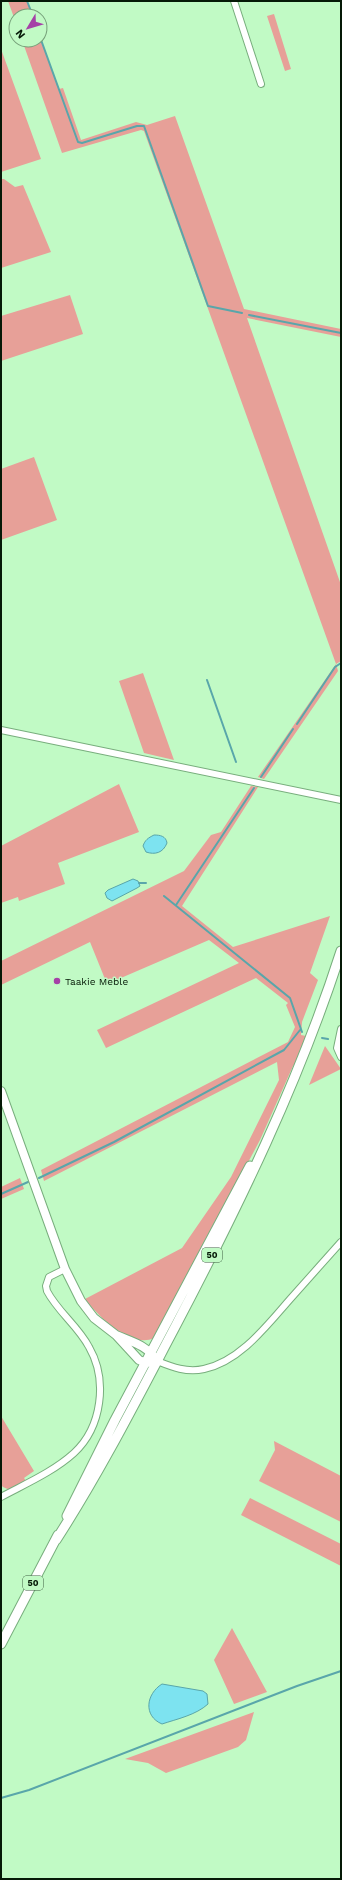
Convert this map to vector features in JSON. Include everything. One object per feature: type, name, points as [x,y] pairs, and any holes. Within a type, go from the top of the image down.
[{"type":"main road","name":"50","points":[[56,1540],[80,1503],[157,1361],[224,1232],[264,1147],[306,1051],[341,951]]},
{"type":"main road","name":"50","points":[[1,1644],[56,1540],[89,1469],[217,1226],[251,1164],[264,1147]]},
{"type":"street","points":[[234,1],[261,84]]},
{"type":"street","points":[[1,730],[341,800]]},
{"type":"street","points":[[341,1029],[337,1048],[341,1057]]},
{"type":"street","points":[[1,1091],[65,1269],[75,1291],[87,1310],[116,1335],[139,1360],[146,1363],[157,1361],[180,1369],[194,1370],[214,1367],[225,1362],[251,1341],[341,1242]]},
{"type":"street","points":[[1,1497],[47,1473],[74,1453],[89,1432],[98,1411],[101,1392],[99,1377],[92,1352],[80,1332],[47,1291],[46,1286],[49,1277],[65,1269]]},
{"type":"street","points":[[116,1335],[137,1343],[151,1352],[157,1361]]},
{"type":"shaded area","points":[[8,1],[27,1],[29,8],[11,8]]},
{"type":"shaded area","points":[[274,14],[291,69],[285,71],[267,16]]},
{"type":"shaded area","points":[[25,48],[44,48],[59,89],[63,88],[81,140],[136,122],[147,125],[175,116],[244,309],[341,329],[341,337],[247,318],[341,585],[341,661],[336,664],[144,131],[141,130],[62,153]]},
{"type":"shaded area","points":[[1,49],[41,159],[1,172]]},
{"type":"shaded area","points":[[1,179],[4,179],[15,187],[23,185],[51,252],[1,268]]},
{"type":"shaded area","points":[[70,295],[83,334],[1,361],[1,316]]},
{"type":"shaded area","points":[[34,457],[57,520],[1,540],[1,469]]},
{"type":"shaded area","points":[[336,664],[338,671],[264,779],[258,777]]},
{"type":"shaded area","points":[[143,673],[174,760],[144,753],[119,681]]},
{"type":"shaded area","points":[[119,784],[139,832],[58,863],[65,884],[19,901],[18,897],[1,903],[1,846]]},
{"type":"shaded area","points":[[251,786],[258,787],[182,906],[233,947],[330,916],[310,973],[318,980],[302,1022],[301,1035],[306,1036],[296,1063],[293,1066],[260,1140],[154,1338],[145,1340],[135,1339],[125,1335],[106,1322],[85,1299],[182,1248],[231,1177],[279,1080],[277,1062],[44,1181],[41,1170],[288,1042],[295,1027],[286,1005],[288,1003],[256,978],[106,1048],[97,1030],[239,963],[209,940],[107,984],[90,942],[1,985],[1,961],[184,871],[211,835],[221,832]]},
{"type":"shaded area","points":[[325,1046],[341,1069],[309,1085]]},
{"type":"shaded area","points":[[20,1178],[24,1189],[1,1199],[1,1187]]},
{"type":"shaded area","points":[[1,1416],[34,1471],[24,1478],[26,1481],[10,1490],[1,1485]]},
{"type":"shaded area","points":[[274,1441],[341,1476],[341,1522],[259,1481],[275,1450]]},
{"type":"shaded area","points":[[250,1498],[341,1544],[341,1566],[241,1515]]},
{"type":"shaded area","points":[[232,1628],[267,1692],[234,1704],[214,1660]]},
{"type":"shaded area","points":[[254,1712],[246,1740],[238,1747],[166,1773],[148,1763],[125,1759]]},
{"type":"water","points":[[154,835],[164,837],[167,843],[161,851],[153,853],[146,852],[143,846],[147,839]]},
{"type":"water","points":[[133,879],[138,881],[140,886],[112,901],[107,898],[105,893],[108,890]]},
{"type":"water","points":[[162,1684],[203,1691],[207,1694],[208,1704],[192,1714],[162,1724],[152,1716],[149,1710],[149,1705],[153,1693]]},
{"type":"waterway","points":[[27,1],[30,8]]},
{"type":"waterway","points":[[44,48],[78,142],[82,143],[137,126],[144,126],[208,306],[242,313]]},
{"type":"waterway","points":[[249,315],[341,333]]},
{"type":"waterway","points":[[297,724],[335,667],[341,663]]},
{"type":"waterway","points":[[207,680],[236,762]]},
{"type":"waterway","points":[[261,777],[293,729]]},
{"type":"waterway","points":[[176,905],[254,788]]},
{"type":"waterway","points":[[139,883],[146,883]]},
{"type":"waterway","points":[[164,896],[290,998],[302,1032]]},
{"type":"waterway","points":[[39,1178],[114,1142],[284,1050],[300,1030]]},
{"type":"waterway","points":[[322,1038],[328,1039]]},
{"type":"waterway","points":[[1,1194],[28,1182]]},
{"type":"waterway","points":[[1,1798],[29,1790],[297,1686],[341,1671]]},
{"type":"place","name":"Taakie Meble","points":[[57,981]]}]
